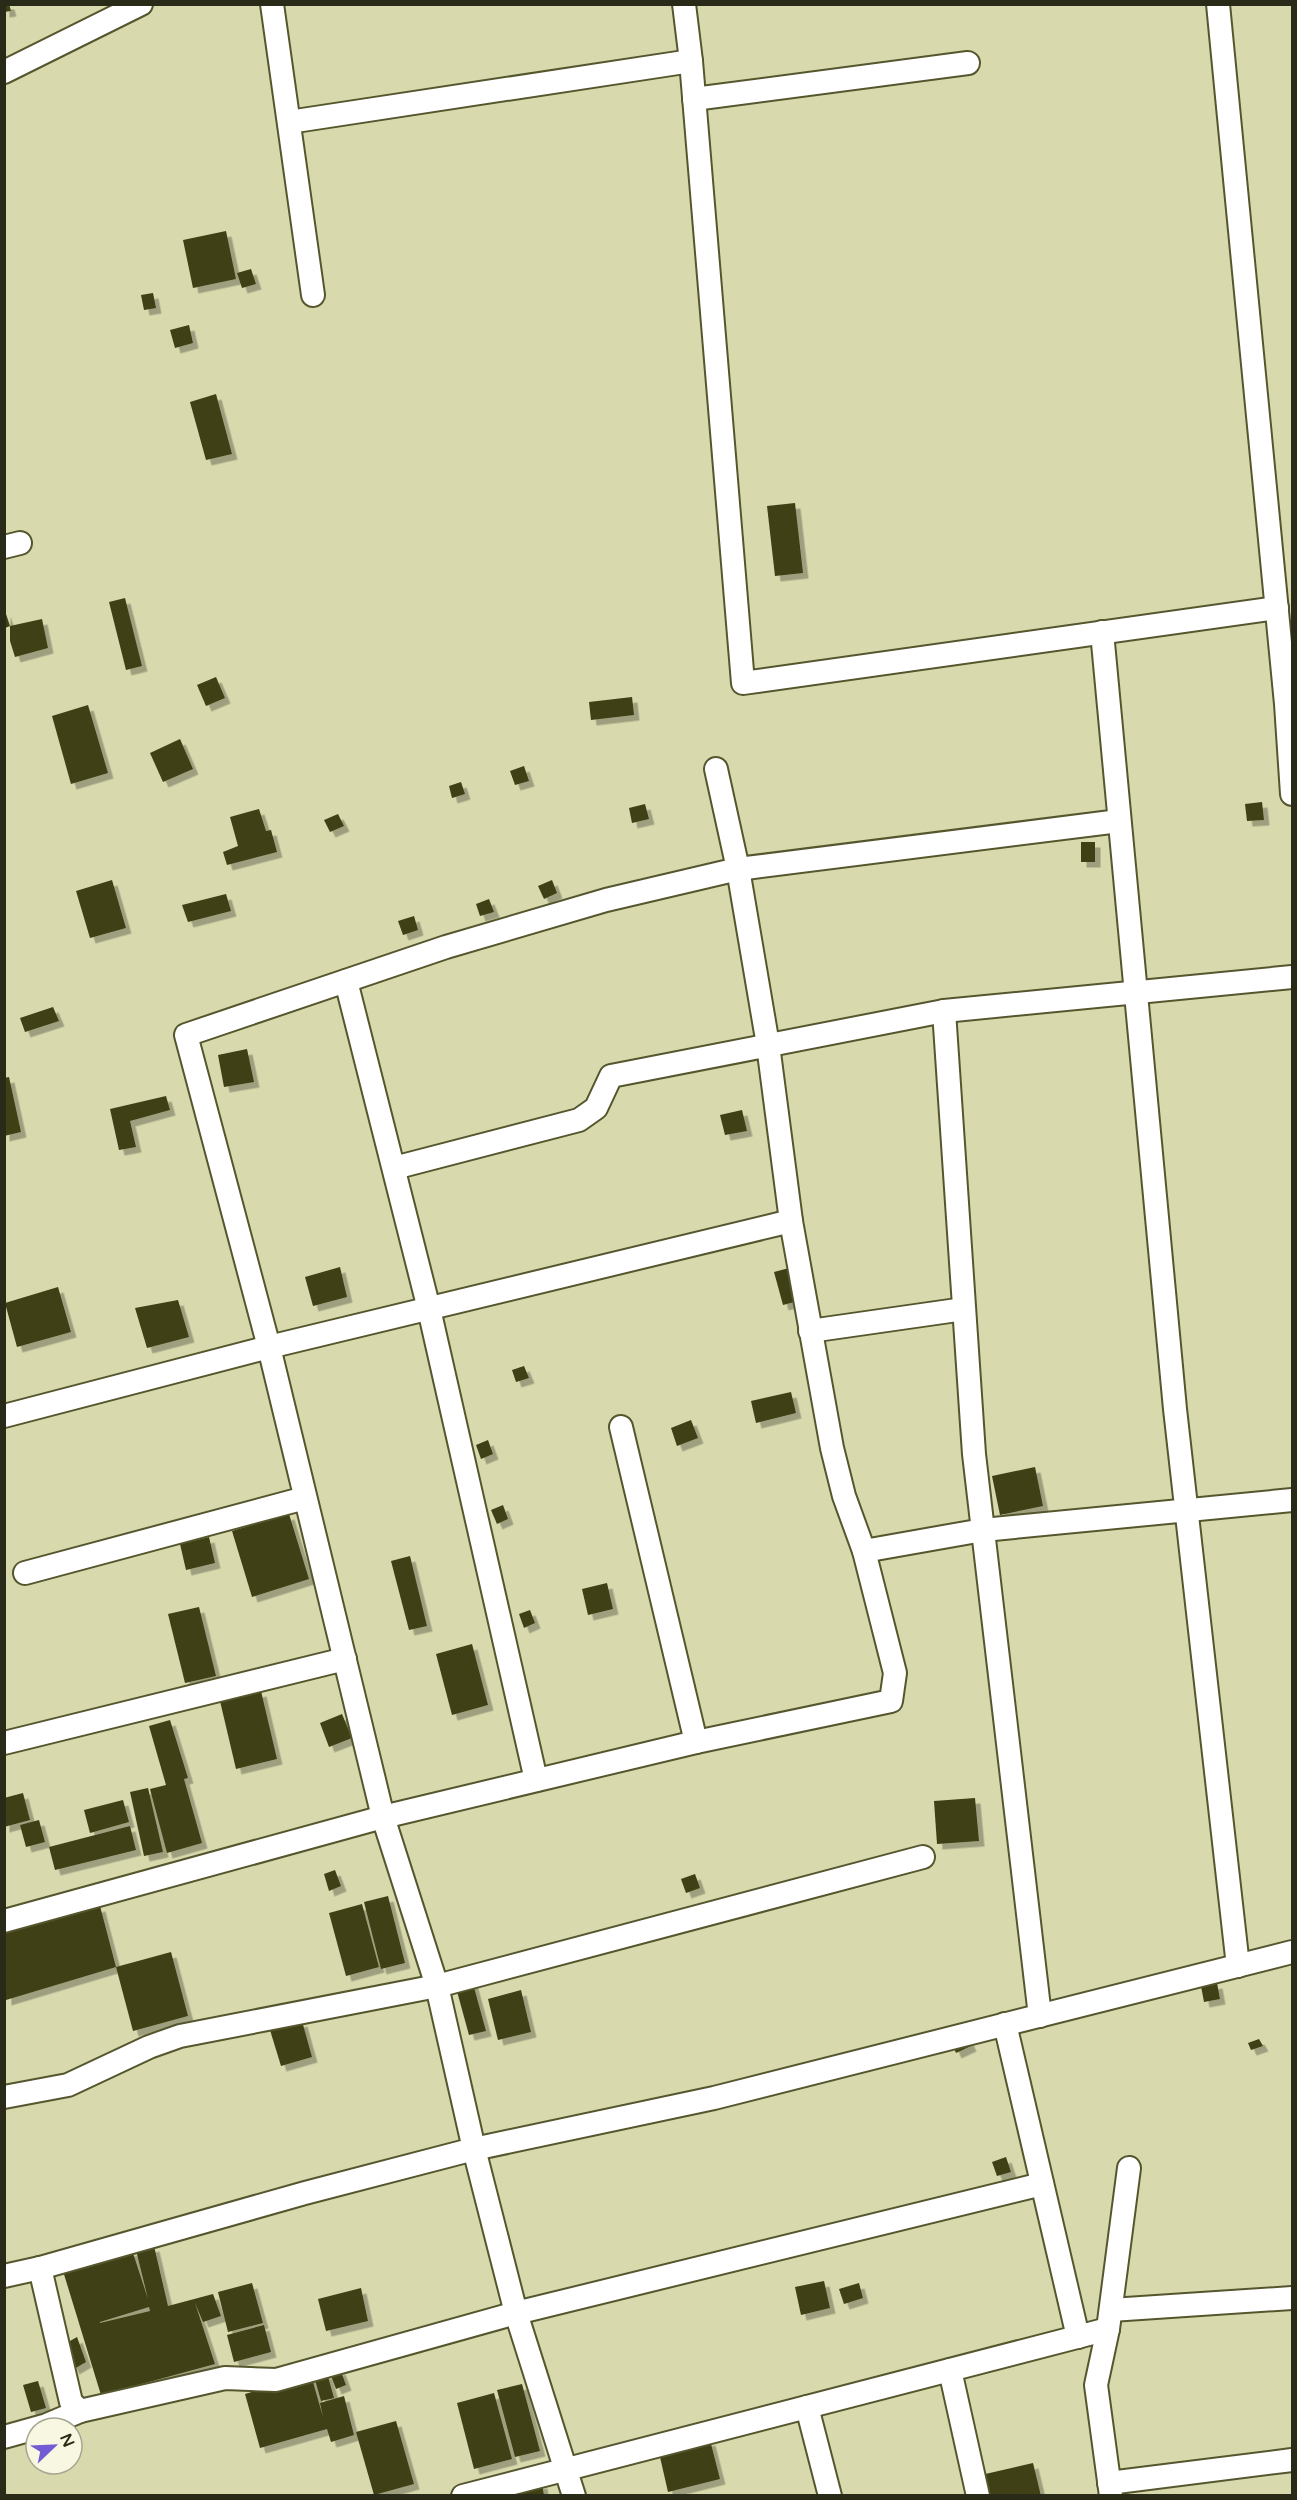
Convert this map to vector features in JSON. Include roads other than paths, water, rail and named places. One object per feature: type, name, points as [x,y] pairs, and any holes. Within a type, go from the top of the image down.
[{"type":"street","points":[[4,72],[107,12],[141,4]]},
{"type":"street","points":[[272,4],[313,295]]},
{"type":"street","points":[[684,4],[691,61],[743,683],[1277,608]]},
{"type":"street","points":[[1218,4],[1293,794]]},
{"type":"street","points":[[288,122],[691,61]]},
{"type":"street","points":[[694,99],[968,63]]},
{"type":"street","points":[[1102,632],[1135,992],[1187,1511],[1238,1966]]},
{"type":"street","points":[[4,1921],[383,1816],[696,1742],[891,1701],[895,1673],[864,1551],[844,1496],[832,1448],[810,1331],[791,1221],[768,1045],[738,869],[716,769]]},
{"type":"street","points":[[574,2496],[516,2313],[474,2149],[437,1986],[383,1816],[269,1347],[186,1035],[446,947],[606,900],[738,869],[1119,821]]},
{"type":"street","points":[[393,1168],[579,1120],[596,1108],[611,1076],[944,1011],[1293,977]]},
{"type":"street","points":[[346,981],[429,1309],[536,1780]]},
{"type":"street","points":[[944,1011],[974,1454],[1040,2016]]},
{"type":"street","points":[[4,1416],[269,1347],[791,1221]]},
{"type":"street","points":[[810,1331],[964,1309]]},
{"type":"street","points":[[621,1427],[696,1742]]},
{"type":"street","points":[[24,1573],[305,1498]]},
{"type":"street","points":[[864,1551],[983,1530],[1293,1500]]},
{"type":"street","points":[[4,1743],[345,1659]]},
{"type":"street","points":[[4,2097],[68,2085],[148,2047],[180,2036],[437,1986],[923,1857]]},
{"type":"street","points":[[4,2276],[40,2268],[304,2193],[474,2149],[714,2098],[1293,1952]]},
{"type":"street","points":[[1005,2024],[1078,2337]]},
{"type":"street","points":[[1128,2168],[1109,2320],[1096,2385],[1110,2489],[1293,2460]]},
{"type":"street","points":[[4,2437],[46,2425],[80,2411],[225,2378],[276,2380],[516,2313],[1042,2184]]},
{"type":"street","points":[[40,2268],[71,2402],[80,2411]]},
{"type":"street","points":[[463,2496],[1078,2337],[1109,2320],[1293,2298]]},
{"type":"street","points":[[950,2370],[978,2496]]},
{"type":"street","points":[[807,2407],[830,2496]]}]
